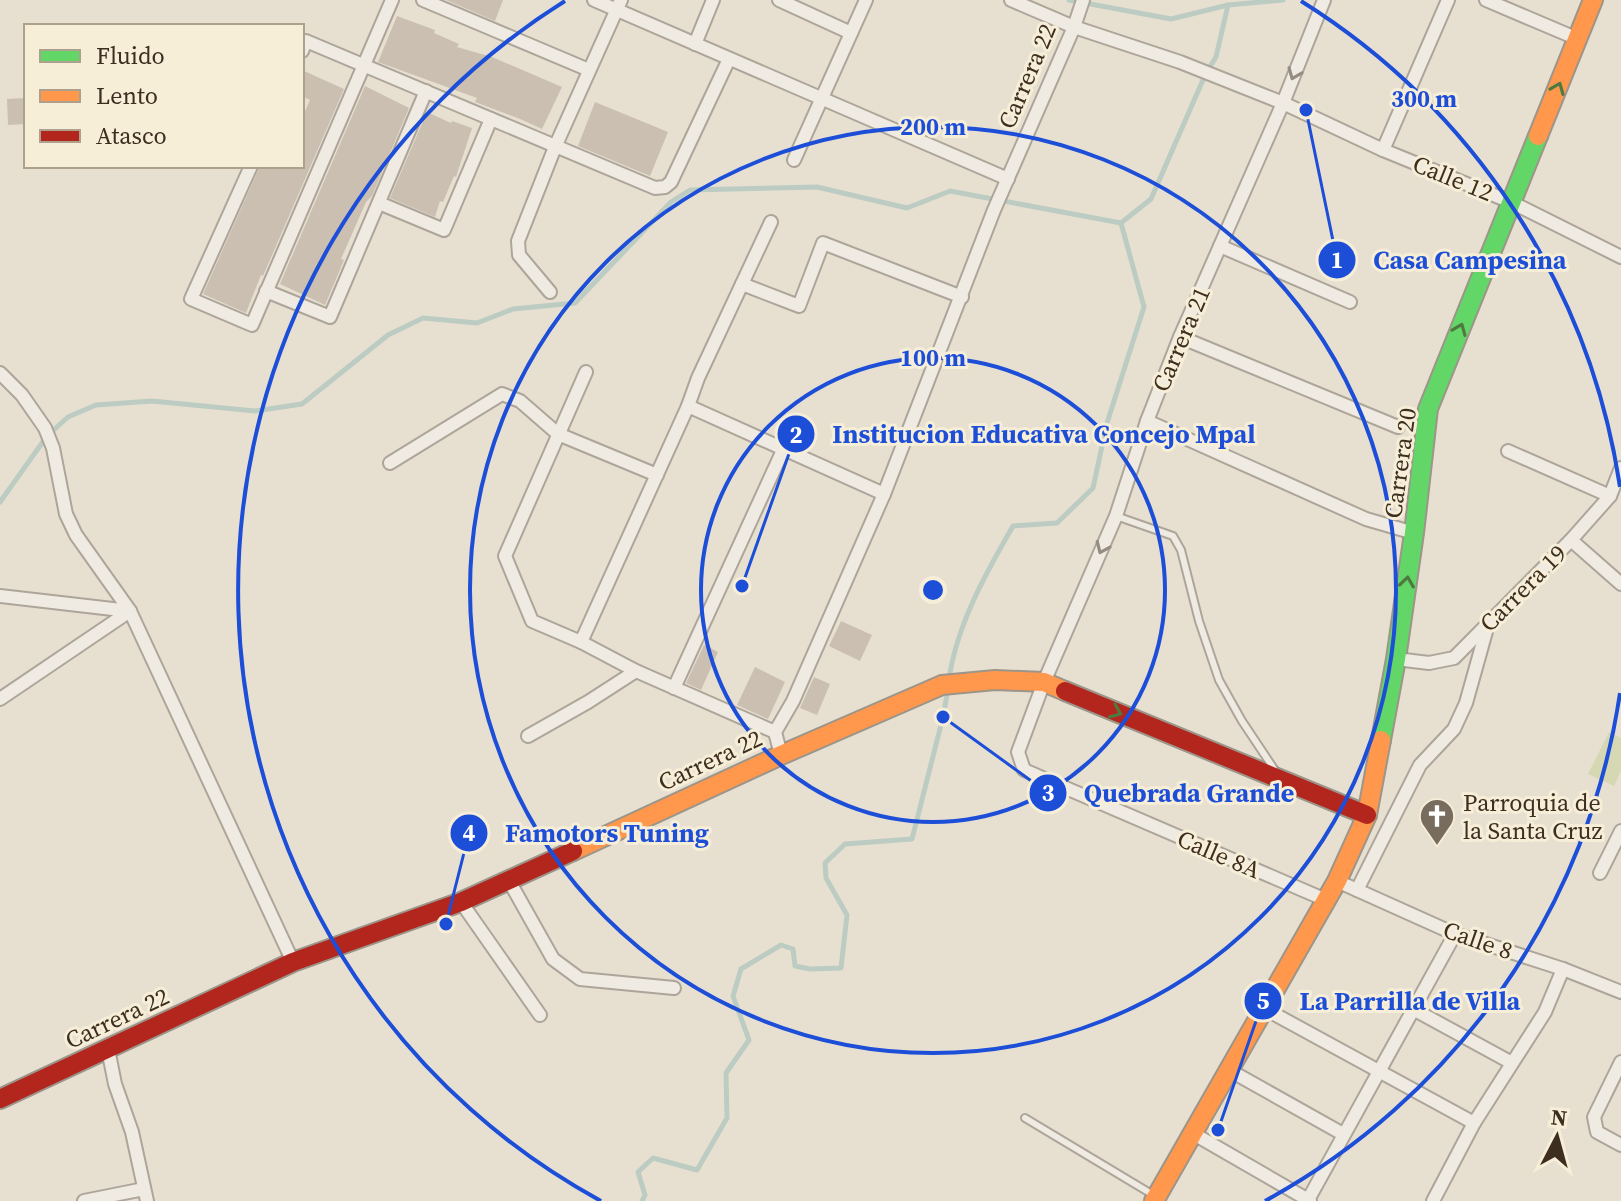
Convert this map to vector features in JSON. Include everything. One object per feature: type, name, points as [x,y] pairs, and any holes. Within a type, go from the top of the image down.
[{"type":"main road","name":"Carrera 20","points":[[1155,1199],[1337,881],[1367,815],[1396,659],[1428,409],[1593,0]]},
{"type":"main road","points":[[781,755],[950,684],[995,680],[1044,682],[1367,815]]},
{"type":"main road","name":"Carrera 22","points":[[0,1099],[293,962],[461,902],[781,755]]},
{"type":"street","points":[[250,168],[191,299],[252,325],[392,0]]},
{"type":"street","points":[[423,0],[589,70]]},
{"type":"street","points":[[594,0],[619,5],[695,44],[821,98],[1005,185]]},
{"type":"street","points":[[695,44],[713,0]]},
{"type":"street","points":[[794,160],[866,0]]},
{"type":"street","name":"Calle 12","points":[[1011,0],[1074,27],[1180,62],[1283,103],[1383,150],[1511,202],[1621,257]]},
{"type":"street","points":[[1383,150],[1448,0]]},
{"type":"street","points":[[1486,0],[1578,39]]},
{"type":"street","points":[[781,1],[851,33]]},
{"type":"street","name":"Carrera 21","points":[[1024,770],[1018,752],[1044,682],[1116,516],[1147,421],[1180,337],[1283,103],[1324,1]]},
{"type":"street","name":"Carrera 22","points":[[781,755],[775,732],[793,701],[884,494],[994,210],[1082,3]]},
{"type":"street","points":[[550,292],[524,263],[517,250],[521,229],[619,5]]},
{"type":"street","points":[[304,46],[306,41],[363,64],[655,188],[665,187],[671,182],[729,59]]},
{"type":"street","points":[[266,291],[330,317],[426,91]]},
{"type":"street","points":[[379,203],[444,230],[491,119]]},
{"type":"street","points":[[581,642],[771,222]]},
{"type":"street","points":[[742,284],[799,306],[823,243],[962,297]]},
{"type":"street","points":[[1220,246],[1350,302]]},
{"type":"street","points":[[1180,337],[1398,427]]},
{"type":"street","points":[[586,372],[505,556],[532,621],[775,732]]},
{"type":"street","points":[[0,373],[22,395],[45,428],[53,448],[62,498],[71,525],[130,611],[293,962]]},
{"type":"street","points":[[390,463],[502,394],[520,401],[558,434],[657,475]]},
{"type":"street","points":[[688,406],[884,494]]},
{"type":"street","points":[[1147,421],[1366,519],[1414,533]]},
{"type":"street","points":[[674,688],[784,448]]},
{"type":"street","points":[[1508,451],[1616,492]]},
{"type":"street","name":"Carrera 19","points":[[1396,659],[1429,663],[1454,658],[1616,492],[1621,468]]},
{"type":"street","points":[[1571,540],[1621,584]]},
{"type":"street","points":[[0,596],[130,611]]},
{"type":"street","points":[[0,699],[130,611]]},
{"type":"street","points":[[1357,890],[1420,765],[1454,729],[1466,703],[1488,623]]},
{"type":"street","points":[[528,736],[636,671]]},
{"type":"street","name":"Calle 8A","points":[[1024,770],[1326,900]]},
{"type":"street","points":[[1600,873],[1621,831]]},
{"type":"street","points":[[508,879],[553,959],[580,979],[674,988]]},
{"type":"street","name":"Calle 8","points":[[1337,881],[1455,934],[1563,969],[1621,992]]},
{"type":"street","points":[[461,902],[540,1015]]},
{"type":"street","points":[[1194,1134],[1309,1200],[1455,934]]},
{"type":"street","points":[[1433,1201],[1474,1123],[1545,1012],[1563,969]]},
{"type":"street","points":[[1265,1009],[1474,1123]]},
{"type":"street","points":[[1413,1009],[1512,1063]]},
{"type":"street","points":[[84,1201],[145,1195],[132,1132],[115,1084],[108,1049]]},
{"type":"street","points":[[1621,1064],[1594,1117],[1597,1132],[1621,1145]]},
{"type":"street","points":[[1229,1070],[1343,1134]]},
{"type":"lane","points":[[1116,516],[1173,536],[1181,550],[1199,621],[1219,680],[1282,780]]},
{"type":"lane","points":[[1025,1118],[1155,1199]]},
{"type":"green space","points":[[1609,732],[1621,738],[1621,771],[1614,786],[1588,774]]},
{"type":"building","points":[[446,0],[503,0],[495,21]]},
{"type":"building","points":[[397,16],[435,30],[434,33],[459,44],[457,47],[492,57],[562,87],[542,129],[475,102],[477,98],[378,62]]},
{"type":"building","points":[[304,71],[344,89],[246,313],[203,294],[259,168],[304,168],[304,114],[310,100],[304,97]]},
{"type":"building","points":[[365,86],[409,108],[341,259],[344,260],[325,305],[280,284]]},
{"type":"building","points":[[24,98],[24,124],[8,125],[7,99]]},
{"type":"building","points":[[595,102],[668,132],[650,176],[578,146]]},
{"type":"building","points":[[427,112],[472,128],[456,177],[443,202],[440,201],[435,217],[390,198]]},
{"type":"building","points":[[841,621],[872,635],[860,661],[829,646]]},
{"type":"building","points":[[704,645],[718,652],[701,690],[686,683]]},
{"type":"building","points":[[755,667],[785,682],[768,719],[737,705]]},
{"type":"building","points":[[814,677],[830,684],[817,715],[800,708]]},
{"type":"waterway","points":[[1069,0],[1171,19],[1228,5],[1283,0]]},
{"type":"waterway","points":[[1121,223],[1151,199],[1206,73],[1216,57],[1228,5]]},
{"type":"waterway","points":[[0,502],[47,436],[68,417],[96,405],[152,401],[255,411],[302,404],[388,335],[423,318],[477,323],[513,309],[575,303],[671,202],[690,190],[817,187],[907,208],[950,191],[1121,223]]},
{"type":"waterway","points":[[949,679],[966,619],[1013,526],[1057,523],[1093,488],[1107,423],[1144,307],[1121,223]]},
{"type":"waterway","points":[[642,1201],[645,1195],[638,1172],[653,1158],[697,1170],[727,1118],[726,1073],[749,1040],[733,996],[741,969],[781,945],[793,949],[795,966],[841,968],[847,915],[826,878],[825,863],[845,844],[912,839],[948,689]]},
{"type":"traffic: fast","points":[[1381,740],[1414,533],[1428,409],[1538,136]]},
{"type":"traffic: slow","points":[[1538,136],[1593,0]]},
{"type":"traffic: slow","points":[[573,851],[942,685],[995,680],[1044,682],[1065,691]]},
{"type":"traffic: slow","points":[[1154,1201],[1337,881],[1367,815],[1381,740]]},
{"type":"traffic: jam","points":[[1065,691],[1367,815]]},
{"type":"traffic: jam","points":[[0,1099],[293,962],[461,902],[573,851]]},
{"type":"place","name":"Casa Campesina","points":[[1306,110]]},
{"type":"place","name":"Institucion Educativa Concejo Mpal","points":[[742,586]]},
{"type":"place","name":"Quebrada Grande","points":[[943,717]]},
{"type":"place","name":"Parroquia de la Santa Cruz","points":[[1437,847]]},
{"type":"place","name":"Famotors Tuning","points":[[446,924]]},
{"type":"place","name":"La Parrilla de Villa","points":[[1218,1130]]}]
